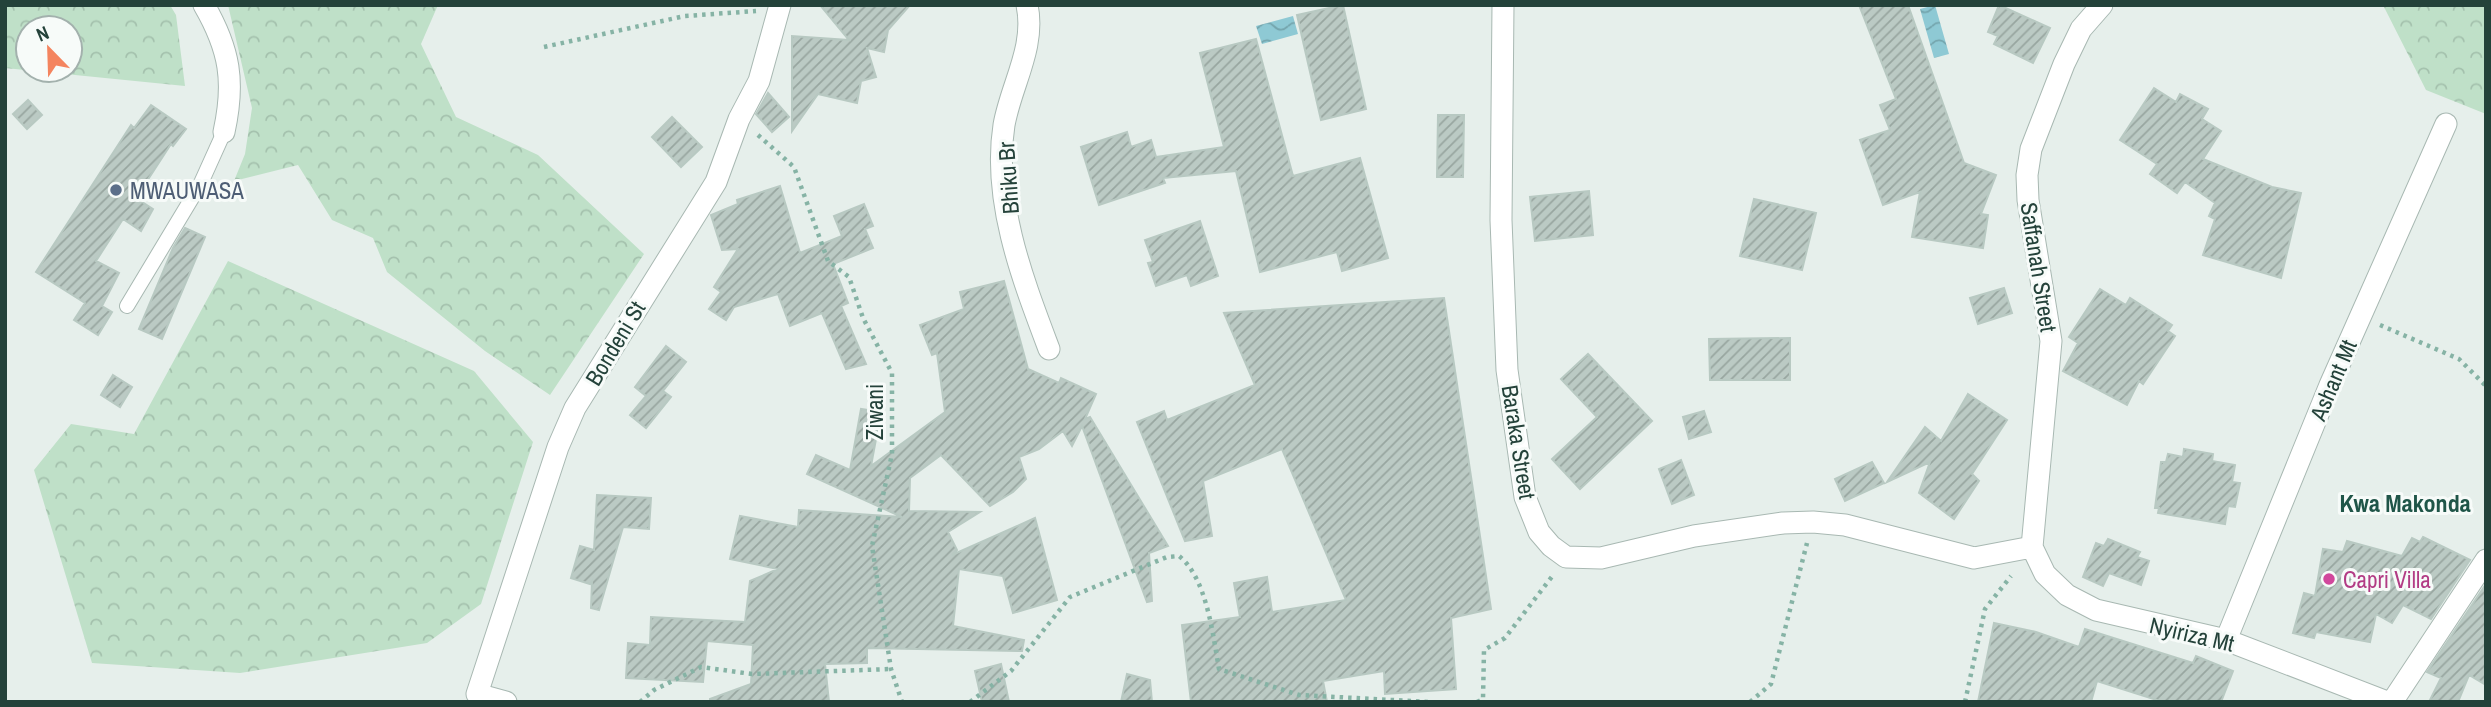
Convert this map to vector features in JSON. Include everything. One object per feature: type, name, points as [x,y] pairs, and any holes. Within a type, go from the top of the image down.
[{"type":"street","points":[[204,5],[228,57],[232,97],[224,132]]},
{"type":"street","name":"Bhiku Br","points":[[1027,5],[1028,46],[1004,126],[1004,180],[1017,265],[1049,349]]},
{"type":"street","name":"Baraka Street","points":[[1503,5],[1501,219],[1507,370],[1530,514],[1550,546],[1566,557]]},
{"type":"street","name":"Saffanah Street","points":[[2032,547],[2051,341],[2028,200],[2027,176],[2031,149],[2064,64],[2081,29],[2102,5]]},
{"type":"street","name":"Bondeni St","points":[[475,698],[558,447],[575,408],[716,182],[739,119],[759,81],[781,8]]},
{"type":"street","name":"Ashant Mt","points":[[2227,640],[2360,317],[2446,124]]},
{"type":"street","points":[[1566,557],[1601,558],[1694,536],[1783,523],[1813,522],[1845,525],[1974,558],[2032,547]]},
{"type":"street","name":"Nyiriza Mt","points":[[2032,547],[2045,574],[2067,595],[2096,610],[2227,640],[2381,700],[2486,560]]},
{"type":"street","points":[[475,698],[506,702]]},
{"type":"lane","points":[[127,306],[201,183],[224,132]]},
{"type":"path","points":[[544,47],[685,16],[781,8]]},
{"type":"path","name":"Ziwani","points":[[739,119],[794,167],[828,261],[849,277],[863,318],[892,373],[891,454],[872,546],[891,668],[902,702]]},
{"type":"path","points":[[2360,317],[2459,359],[2486,386]]},
{"type":"path","points":[[1750,702],[1771,684],[1813,522]]},
{"type":"path","points":[[1965,702],[1985,609],[2032,547]]},
{"type":"path","points":[[970,702],[1011,671],[1070,597],[1167,557],[1179,556],[1189,564],[1207,607],[1219,669],[1299,695],[1430,702]]},
{"type":"path","points":[[1477,702],[1483,699],[1484,650],[1505,638],[1566,557]]},
{"type":"path","points":[[640,702],[654,690],[701,667],[752,674],[891,668]]},
{"type":"green space","points":[[5,5],[170,5],[176,15],[185,86],[84,76],[84,14],[14,14],[14,69],[5,68]]},
{"type":"green space","points":[[228,5],[438,5],[421,44],[456,117],[538,155],[644,254],[550,395],[485,351],[387,272],[373,238],[332,220],[298,165],[234,181],[245,154],[252,108]]},
{"type":"green space","points":[[2383,5],[2486,5],[2486,114],[2426,90]]},
{"type":"green space","points":[[228,261],[474,371],[533,442],[481,604],[427,643],[240,673],[92,663],[34,470],[71,424],[134,434]]},
{"type":"water","points":[[1935,5],[1949,54],[1934,58],[1920,9]]},
{"type":"water","points":[[1293,16],[1298,34],[1262,44],[1256,26]]},
{"type":"building","points":[[820,5],[910,5],[888,30],[884,52],[867,48],[876,77],[861,81],[857,103],[818,94],[792,131],[792,36],[849,40]]},
{"type":"building","points":[[1343,5],[1366,109],[1321,120],[1297,15]]},
{"type":"building","points":[[1859,5],[1908,5],[1964,163],[1996,175],[1981,214],[1988,215],[1983,248],[1912,237],[1920,192],[1883,205],[1860,140],[1890,130],[1880,105],[1896,99]]},
{"type":"building","points":[[1999,5],[2050,28],[2033,63],[1994,44],[1998,36],[1988,32]]},
{"type":"building","points":[[1256,39],[1293,176],[1360,158],[1388,258],[1342,271],[1337,252],[1260,272],[1236,171],[1163,178],[1165,183],[1099,205],[1081,147],[1127,132],[1131,147],[1151,140],[1156,157],[1224,147],[1200,53]]},
{"type":"building","points":[[2154,88],[2176,102],[2180,94],[2208,109],[2202,119],[2221,131],[2203,159],[2272,187],[2301,193],[2281,278],[2203,255],[2215,219],[2209,216],[2215,203],[2185,182],[2177,193],[2150,174],[2157,164],[2120,140]]},
{"type":"building","points":[[768,93],[789,117],[772,132],[756,114]]},
{"type":"building","points":[[28,100],[42,115],[27,129],[13,114]]},
{"type":"building","points":[[151,105],[186,129],[173,146],[171,144],[136,198],[153,209],[141,231],[123,219],[96,261],[119,273],[102,306],[112,312],[98,335],[74,320],[85,303],[36,272],[131,125],[134,128]]},
{"type":"building","points":[[1438,115],[1464,115],[1463,177],[1437,177]]},
{"type":"building","points":[[672,117],[702,147],[681,167],[652,137]]},
{"type":"building","points":[[780,186],[800,253],[842,236],[834,216],[864,204],[873,226],[865,229],[873,248],[833,264],[848,303],[841,306],[866,364],[846,369],[822,313],[790,326],[778,294],[734,307],[726,320],[709,309],[721,292],[714,287],[738,249],[722,250],[711,215],[738,204],[737,200]]},
{"type":"building","points":[[1589,191],[1593,235],[1535,241],[1530,197]]},
{"type":"building","points":[[1754,199],[1816,213],[1802,270],[1740,256]]},
{"type":"building","points":[[1200,221],[1218,276],[1191,286],[1187,275],[1156,286],[1148,263],[1153,262],[1145,240]]},
{"type":"building","points":[[185,228],[205,237],[162,339],[139,329],[173,248]]},
{"type":"building","points":[[1004,281],[1028,369],[1059,383],[1061,378],[1096,394],[1085,419],[1090,417],[1168,546],[1149,553],[1152,601],[1147,602],[1082,426],[1072,446],[1063,431],[1039,449],[1019,457],[1026,479],[1013,492],[990,506],[941,455],[910,478],[909,511],[980,512],[948,532],[957,550],[952,555],[1035,518],[1057,600],[1013,613],[1003,576],[959,569],[953,626],[1024,640],[1022,651],[867,648],[867,663],[825,664],[829,702],[710,702],[710,699],[751,684],[753,645],[707,641],[703,682],[626,678],[628,643],[650,645],[651,617],[745,622],[750,581],[778,569],[730,559],[740,516],[798,527],[799,510],[902,517],[807,474],[816,455],[850,470],[861,409],[881,412],[871,466],[945,412],[937,353],[932,355],[920,325],[964,309],[960,292]]},
{"type":"building","points":[[2004,288],[2012,313],[1978,324],[1970,298]]},
{"type":"building","points":[[2100,289],[2126,305],[2130,298],[2172,325],[2168,331],[2175,336],[2143,384],[2139,381],[2127,405],[2063,371],[2078,343],[2069,337]]},
{"type":"building","points":[[1444,298],[1491,609],[1451,618],[1456,689],[1385,694],[1384,671],[1323,681],[1327,702],[1191,702],[1182,625],[1240,617],[1234,583],[1267,577],[1272,612],[1346,600],[1282,449],[1203,481],[1212,536],[1185,541],[1137,422],[1164,411],[1167,420],[1255,385],[1224,313]]},
{"type":"building","points":[[1790,338],[1790,380],[1710,380],[1709,339]]},
{"type":"building","points":[[666,346],[686,362],[663,391],[671,397],[646,428],[630,415],[646,396],[635,387]]},
{"type":"building","points":[[1588,354],[1652,421],[1580,489],[1552,459],[1597,417],[1561,379]]},
{"type":"building","points":[[113,375],[132,387],[120,407],[101,395]]},
{"type":"building","points":[[1968,394],[2007,420],[1972,474],[1979,481],[1954,519],[1919,493],[1930,462],[1887,482],[1925,427],[1941,441]]},
{"type":"building","points":[[1704,411],[1711,432],[1689,439],[1683,417]]},
{"type":"building","points":[[2184,449],[2213,454],[2212,461],[2235,465],[2232,482],[2240,483],[2235,507],[2228,506],[2225,524],[2158,513],[2159,508],[2155,508],[2161,462],[2166,462],[2168,454],[2183,457]]},
{"type":"building","points":[[1681,460],[1694,495],[1672,504],[1659,469]]},
{"type":"building","points":[[1872,462],[1884,483],[1845,501],[1835,479]]},
{"type":"building","points":[[597,495],[651,498],[649,529],[623,527],[599,610],[591,608],[592,581],[590,584],[571,578],[580,546],[594,550]]},
{"type":"building","points":[[2423,537],[2470,560],[2431,619],[2403,605],[2392,623],[2376,614],[2370,642],[2316,632],[2314,638],[2293,633],[2304,593],[2315,596],[2323,549],[2343,552],[2347,541],[2402,556],[2412,538],[2420,542]]},
{"type":"building","points":[[2108,539],[2140,552],[2137,557],[2149,561],[2141,585],[2109,573],[2103,586],[2083,577],[2096,543],[2104,546]]},
{"type":"building","points":[[2486,584],[2486,685],[2469,675],[2458,702],[2429,702],[2441,678],[2427,672]]},
{"type":"building","points":[[1994,623],[2036,632],[2079,647],[2085,629],[2193,663],[2196,656],[2233,671],[2221,702],[2163,702],[2097,681],[2091,702],[1978,702]]},
{"type":"building","points":[[1001,664],[1009,702],[982,702],[975,671]]},
{"type":"building","points":[[1127,674],[1150,680],[1152,702],[1121,702]]},
{"type":"place","name":"MWAUWASA","points":[[116,190]]},
{"type":"place","name":"Capri Villa","points":[[2329,579]]},
{"type":"district","name":"Kwa Makonda","points":[[2405,503]]}]
